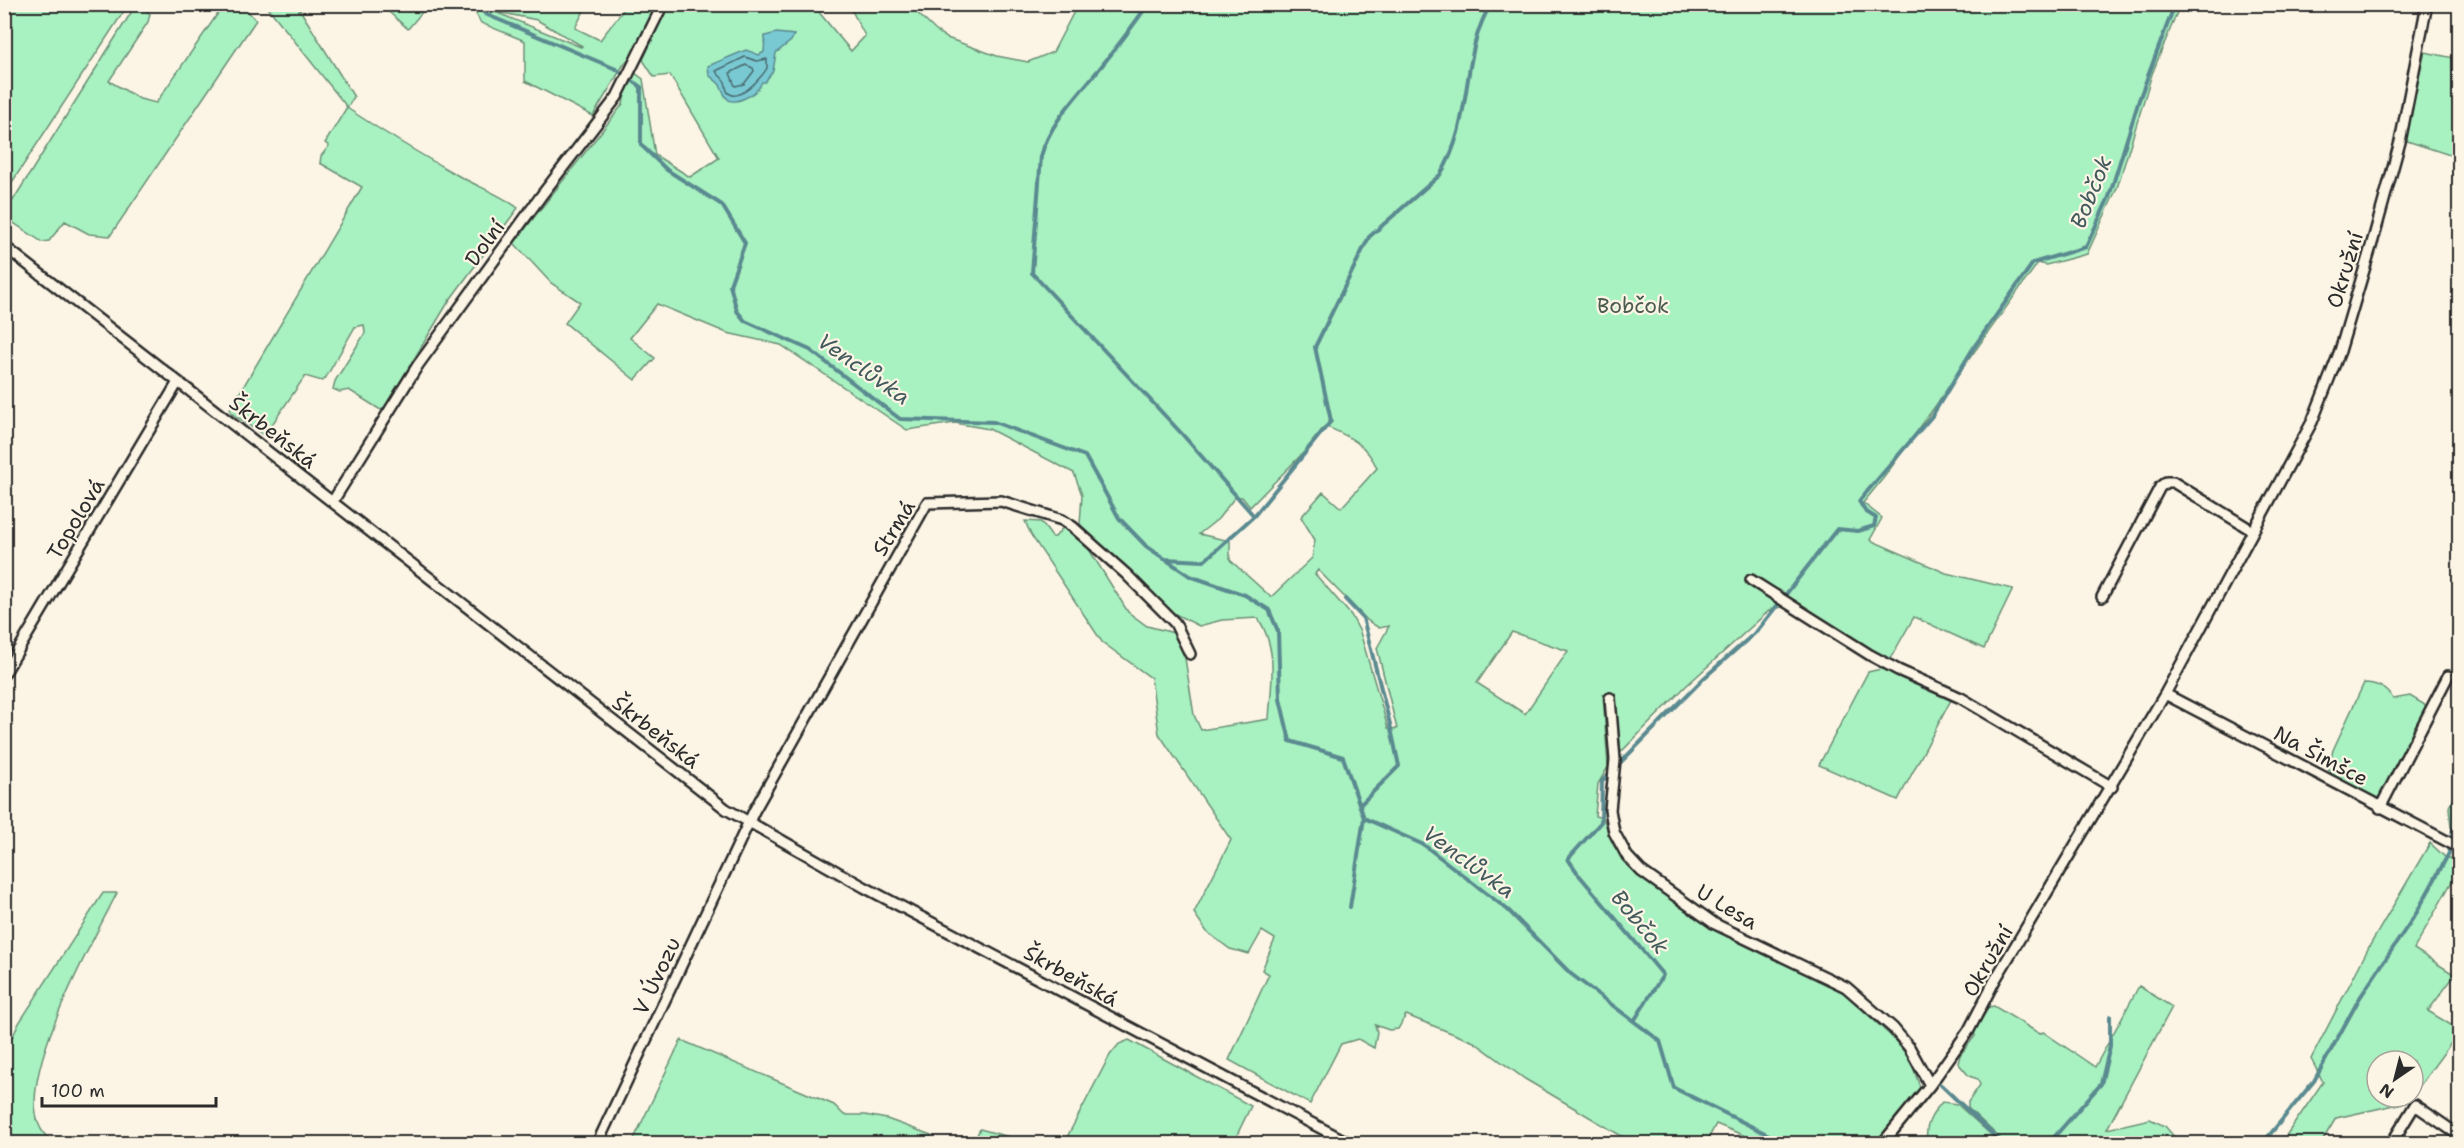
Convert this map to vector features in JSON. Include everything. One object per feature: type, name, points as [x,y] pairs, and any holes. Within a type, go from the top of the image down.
[{"type":"street","name":"Dolní","points":[[333,501],[418,365],[541,196],[607,112],[633,70],[663,4]]},
{"type":"street","name":"Okružní","points":[[1882,1142],[1930,1085],[1969,1030],[1995,980],[2112,787],[2312,422],[2340,351],[2400,142],[2427,4]]},
{"type":"street","name":"Škrbeňská","points":[[4,246],[726,809],[864,887],[1351,1143]]},
{"type":"street","name":"Topolová","points":[[4,674],[178,382]]},
{"type":"street","points":[[2102,597],[2147,507],[2166,482],[2174,482],[2253,531]]},
{"type":"street","name":"Strmá","points":[[749,823],[927,503],[1001,501],[1062,520],[1126,574],[1176,623],[1190,654]]},
{"type":"street","points":[[1751,580],[1870,655],[1961,698],[2112,787]]},
{"type":"street","points":[[2380,808],[2448,675]]},
{"type":"street","name":"Na Šimšce","points":[[2165,693],[2380,808],[2460,848]]},
{"type":"street","name":"U Lesa","points":[[1610,698],[1614,760],[1610,810],[1614,832],[1628,856],[1641,871],[1715,924],[1846,987],[1893,1028],[1909,1047],[1930,1085]]},
{"type":"street","name":"V Úvozu","points":[[597,1143],[749,823]]},
{"type":"street","points":[[2391,1143],[2415,1105],[2460,1136]]},
{"type":"green space","points":[[1078,4],[2180,5],[2152,74],[2117,188],[2087,254],[2046,265],[2038,263],[1885,476],[1863,503],[1882,518],[1870,540],[1946,573],[2013,589],[1984,649],[1914,617],[1889,661],[1799,604],[1771,609],[1686,686],[1621,752],[1615,704],[1603,695],[1608,767],[1598,784],[1595,816],[1603,818],[1614,846],[1638,873],[1733,939],[1822,980],[1846,994],[1894,1039],[1911,1061],[1921,1090],[1876,1143],[1762,1143],[1716,1124],[1706,1143],[1635,1144],[1525,1079],[1474,1042],[1406,1015],[1398,1029],[1389,1030],[1375,1025],[1377,1032],[1374,1048],[1358,1039],[1341,1044],[1310,1104],[1229,1060],[1269,974],[1262,970],[1275,939],[1262,931],[1249,954],[1230,949],[1207,932],[1194,913],[1231,840],[1159,734],[1151,678],[1102,642],[1031,535],[1025,521],[1041,522],[1052,537],[1055,537],[1065,525],[1082,538],[1128,612],[1147,626],[1174,633],[1184,652],[1194,715],[1201,730],[1269,719],[1271,655],[1265,630],[1258,618],[1222,620],[1199,626],[1171,612],[1080,524],[1082,495],[1074,473],[989,429],[955,423],[907,430],[781,345],[727,333],[657,304],[630,338],[655,358],[635,380],[565,323],[580,302],[551,283],[514,243],[623,104],[627,85],[635,73],[643,79],[655,155],[690,177],[719,158],[670,75],[654,77],[643,60],[659,25],[624,64],[593,116],[525,81],[525,41],[481,23],[471,5],[587,5],[575,28],[600,40],[627,5],[813,5],[851,51],[865,36],[849,5],[909,5],[935,30],[947,38],[997,56],[1028,62],[1053,52]],"holes":[[[493,11],[537,20],[581,47]],[[1325,426],[1362,446],[1377,468],[1341,508],[1323,492],[1301,517],[1315,540],[1312,558],[1271,597],[1230,560],[1230,541],[1199,534],[1218,519],[1235,497],[1242,497],[1250,507],[1304,452]],[[1318,570],[1368,621],[1379,628],[1389,626],[1377,648],[1397,729],[1388,728],[1360,632],[1351,615],[1315,574]],[[1512,632],[1568,651],[1525,714],[1477,683]]]},
{"type":"green space","points":[[4,5],[128,5],[5,193]]},
{"type":"green space","points":[[227,5],[243,6],[256,20],[110,236],[89,234],[65,221],[49,241],[42,242],[5,217],[5,213],[134,8],[140,6],[150,14],[148,22],[109,81],[140,99],[156,103],[221,9]]},
{"type":"green space","points":[[266,5],[297,5],[354,97],[347,108],[429,159],[518,208],[449,301],[382,410],[349,390],[340,392],[333,389],[335,381],[365,333],[364,325],[355,327],[325,379],[322,381],[305,376],[267,432],[262,434],[231,413],[230,409],[362,187],[320,163],[321,156],[329,146],[325,143],[347,107]]},
{"type":"green space","points":[[381,5],[428,5],[408,29]]},
{"type":"green space","points":[[2425,52],[2459,59],[2459,158],[2404,140]]},
{"type":"green space","points":[[1881,669],[1893,670],[1952,698],[1898,800],[1819,765],[1868,672]]},
{"type":"green space","points":[[2364,683],[2381,687],[2393,699],[2410,696],[2430,708],[2380,801],[2332,776],[2328,768],[2333,750]]},
{"type":"green space","points":[[2459,783],[2459,832],[2451,827],[2449,807]]},
{"type":"green space","points":[[2430,843],[2445,857],[2459,860],[2459,869],[2414,949],[2455,975],[2428,1011],[2459,1032],[2425,1079],[2425,1049],[2365,1049],[2365,1109],[2376,1109],[2336,1118],[2321,1143],[2289,1143],[2283,1140],[2323,1082],[2311,1059],[2370,945]]},
{"type":"green space","points":[[103,893],[117,893],[61,1008],[39,1074],[35,1102],[39,1125],[53,1143],[5,1143],[5,1053],[19,1023]]},
{"type":"green space","points":[[2139,986],[2172,1007],[2107,1129],[2150,1119],[2165,1126],[2176,1139],[2175,1143],[2005,1143],[1968,1108],[1968,1102],[1980,1085],[1978,1079],[1969,1076],[1958,1063],[1960,1055],[1975,1036],[1974,1031],[1989,1007],[1994,1006],[2040,1034],[2043,1032],[2095,1067]]},
{"type":"green space","points":[[681,1040],[834,1105],[844,1115],[865,1115],[887,1119],[931,1135],[927,1144],[632,1143]]},
{"type":"green space","points":[[1129,1040],[1251,1106],[1233,1143],[1064,1143],[1110,1055],[1119,1044]]},
{"type":"green space","points":[[1942,1102],[1957,1104],[2000,1143],[1928,1143],[1928,1126]]},
{"type":"green space","points":[[980,1129],[1031,1143],[973,1143]]},
{"type":"water","points":[[776,33],[794,35],[791,41],[776,53],[773,71],[765,82],[762,82],[750,95],[734,101],[728,99],[720,85],[709,75],[708,66],[746,50],[759,55],[764,52],[765,36]]},
{"type":"waterway","name":"Venclůvka","points":[[480,4],[485,14],[616,69],[641,87],[641,145],[667,170],[722,205],[745,243],[730,285],[737,311],[745,321],[810,350],[900,419],[994,422],[1085,456],[1119,518],[1146,546],[1190,576],[1245,595],[1269,610],[1278,631],[1280,699],[1290,741],[1343,757],[1364,818],[1424,845],[1508,910],[1571,974],[1660,1041],[1674,1088],[1781,1141],[1843,1144]]},
{"type":"waterway","points":[[1148,4],[1113,52],[1066,109],[1045,144],[1041,156],[1032,273],[1182,434],[1254,516]]},
{"type":"waterway","points":[[1164,559],[1204,561],[1254,516],[1331,421],[1315,347],[1369,237],[1440,175],[1451,154],[1463,110],[1475,44],[1481,23],[1491,4]]},
{"type":"waterway","name":"Bobčok","points":[[1617,766],[1704,678],[1757,631],[1837,529],[1858,531],[1874,526],[1876,518],[1865,511],[1859,501],[1932,416],[1974,347],[2033,263],[2086,247],[2109,197],[2139,100],[2175,4]]},
{"type":"waterway","points":[[1345,599],[1363,618],[1399,766],[1360,805]]},
{"type":"waterway","name":"Bobčok","points":[[1577,872],[1568,859],[1601,822],[1602,781],[1612,771]]},
{"type":"waterway","points":[[1350,907],[1364,818]]},
{"type":"waterway","points":[[2262,1144],[2314,1081],[2359,999],[2417,912],[2449,853],[2453,830],[2460,823]]},
{"type":"waterway","name":"Bobčok","points":[[1579,875],[1663,975],[1634,1021]]},
{"type":"waterway","points":[[2048,1144],[2101,1084],[2110,1046],[2110,1016]]},
{"type":"waterway","points":[[1941,1085],[2003,1144]]}]
